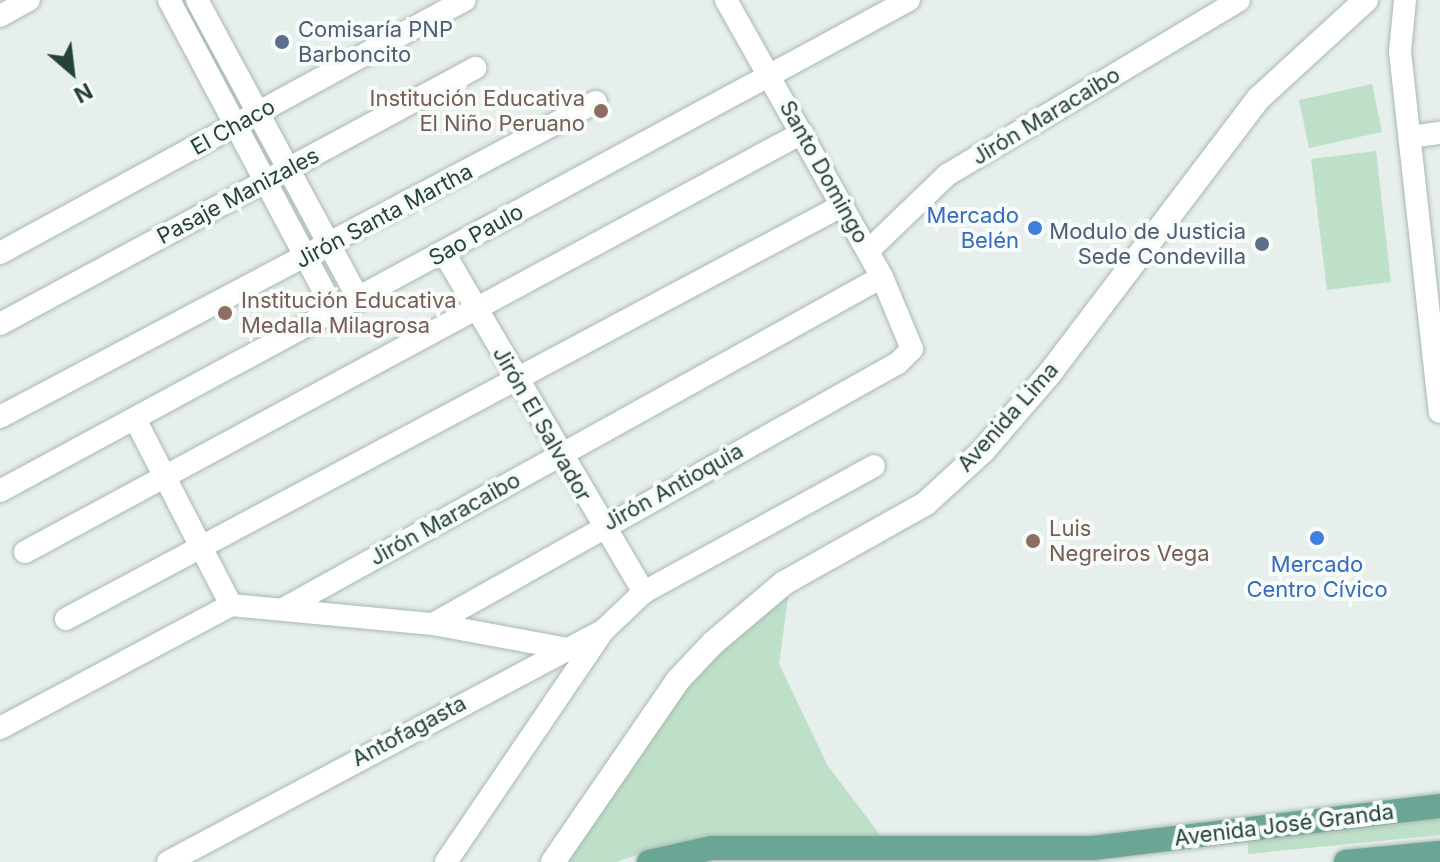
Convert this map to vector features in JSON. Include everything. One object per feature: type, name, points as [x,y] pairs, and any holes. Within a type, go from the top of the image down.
[{"type":"main road","name":"Avenida Lima","points":[[553,862],[678,680],[713,643],[784,583],[925,504],[983,451],[1050,373],[1259,98],[1366,0]]},
{"type":"main road","name":"Avenida José Granda","points":[[649,862],[711,848],[1093,848],[1440,806]]},
{"type":"main road","name":"Avenida José Granda","points":[[1346,862],[1440,853]]},
{"type":"street","points":[[0,16],[29,0]]},
{"type":"street","points":[[169,0],[335,312]]},
{"type":"street","points":[[197,0],[359,300]]},
{"type":"street","name":"El Chaco","points":[[0,253],[465,0]]},
{"type":"street","name":"Santo Domingo","points":[[726,0],[882,277],[912,349]]},
{"type":"street","name":"Sao Paulo","points":[[0,491],[136,421],[909,0]]},
{"type":"street","name":"Jirón Maracaibo","points":[[868,251],[947,175],[1239,0]]},
{"type":"street","points":[[1405,0],[1400,52],[1410,137],[1431,237],[1421,299],[1436,346],[1440,412]]},
{"type":"street","name":"Pasaje Manizales","points":[[0,324],[475,68]]},
{"type":"street","name":"Jirón Santa Martha","points":[[0,417],[330,246],[596,102]]},
{"type":"street","points":[[25,552],[474,305],[802,133]]},
{"type":"street","points":[[1410,137],[1440,133]]},
{"type":"street","points":[[66,619],[203,548],[515,377],[843,205]]},
{"type":"street","name":"Jirón El Salvador","points":[[444,253],[559,455],[644,592]]},
{"type":"street","name":"Jirón Maracaibo","points":[[283,609],[882,277]]},
{"type":"street","name":"Jirón Antioquia","points":[[433,624],[602,526],[898,363],[912,349]]},
{"type":"street","points":[[136,421],[231,605]]},
{"type":"street","name":"Antofagasta","points":[[168,862],[563,648],[604,630],[644,592],[874,466]]},
{"type":"street","points":[[0,728],[231,605],[433,624],[563,648]]},
{"type":"street","points":[[446,862],[604,630]]},
{"type":"green space","points":[[1372,84],[1382,132],[1309,148],[1299,100]]},
{"type":"green space","points":[[1376,151],[1391,282],[1327,290],[1311,159]]},
{"type":"green space","points":[[789,590],[779,664],[828,766],[884,840],[707,839],[671,844],[616,862],[565,862],[700,663]]},
{"type":"green space","points":[[1440,815],[1440,835],[1248,854],[1248,839]]},
{"type":"place","name":"Comisaría PNP Barboncito","points":[[282,42]]},
{"type":"place","name":"Institución Educativa El Niño Peruano","points":[[601,111]]},
{"type":"place","name":"Mercado Belén","points":[[1035,228]]},
{"type":"place","name":"Modulo de Justicia Sede Condevilla","points":[[1262,244]]},
{"type":"place","name":"Institución Educativa Medalla Milagrosa","points":[[225,313]]},
{"type":"place","name":"Mercado Centro Cívico","points":[[1317,538]]},
{"type":"place","name":"Luis Negreiros Vega","points":[[1033,541]]}]
